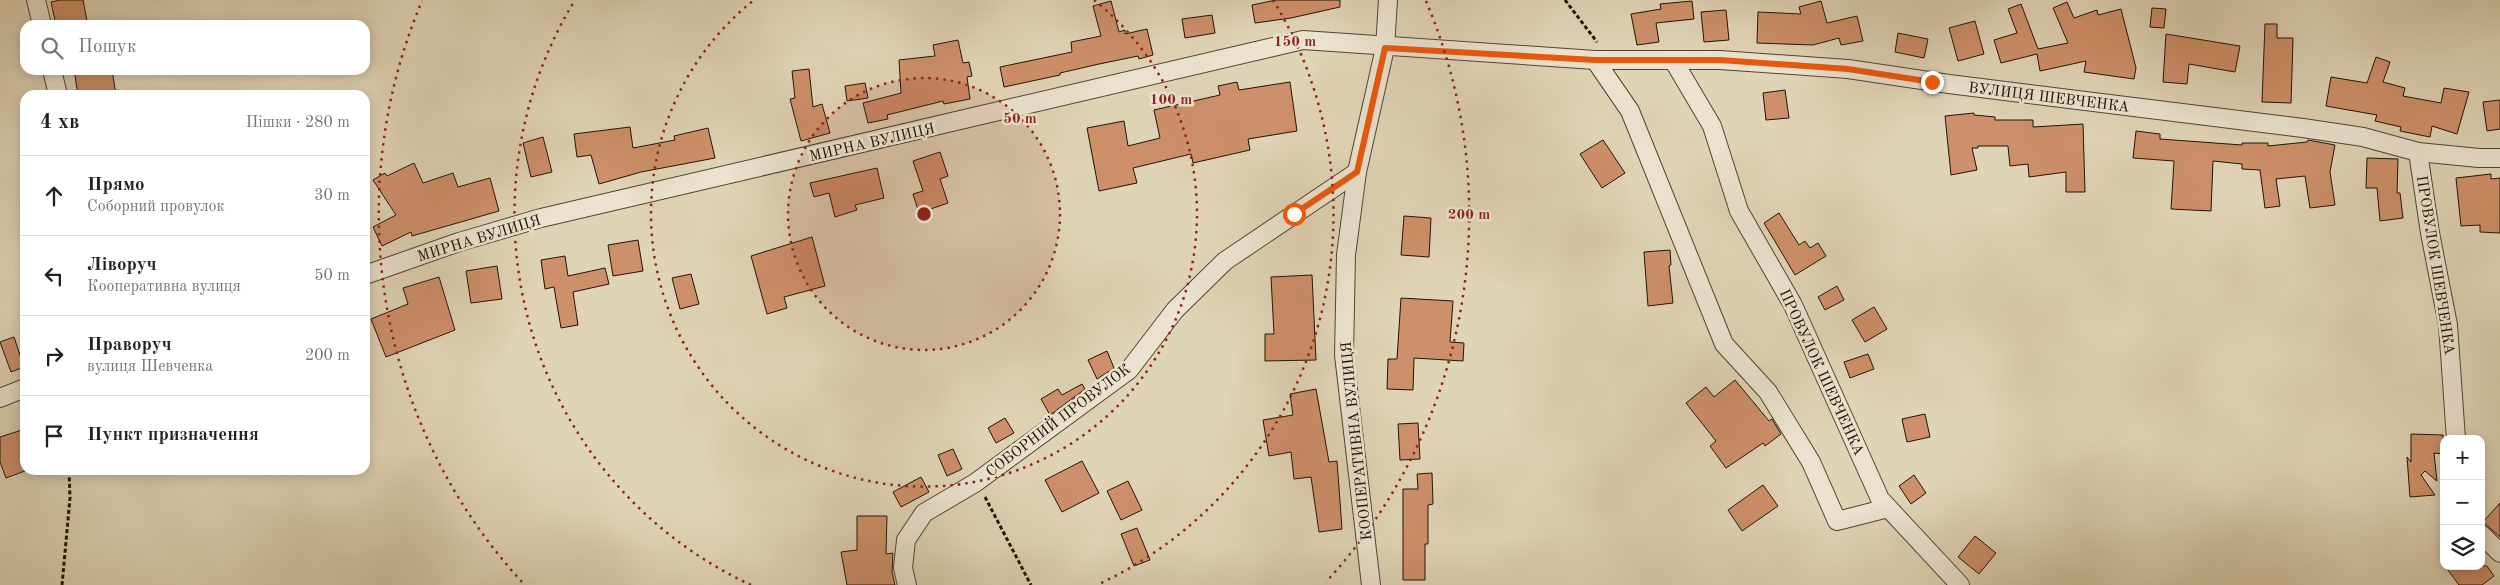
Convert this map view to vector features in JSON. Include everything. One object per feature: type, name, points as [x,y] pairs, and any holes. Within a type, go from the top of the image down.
[{"type":"street","points":[[36,0],[41,20]]},
{"type":"street","name":"КООПЕРАТИВНА ВУЛИЦЯ","points":[[1371,585],[1344,355],[1346,255],[1357,172],[1385,48],[1388,0]]},
{"type":"street","name":"МИРНА ВУЛИЦЯ","points":[[370,273],[459,242],[541,218],[1303,40],[1385,48]]},
{"type":"street","name":"ВУЛИЦЯ ШЕВЧЕНКА","points":[[1385,48],[1595,60],[1720,60],[1848,69],[1949,84],[2303,128],[2363,137],[2418,152],[2479,158],[2500,158]]},
{"type":"street","points":[[1595,60],[1630,110],[1724,344],[1768,392],[1811,462],[1837,521],[1888,508]]},
{"type":"street","name":"ПРОВУЛОК ШЕВЧЕНКА","points":[[1672,60],[1712,126],[1739,211],[1793,305],[1880,499],[1960,585]]},
{"type":"street","points":[[53,75],[57,90]]},
{"type":"street","name":"ПРОВУЛОК ШЕВЧЕНКА","points":[[2418,152],[2430,234],[2448,324],[2456,435]]},
{"type":"street","name":"СОБОРНИЙ ПРОВУЛОК","points":[[907,585],[903,568],[906,540],[924,513],[977,481],[1128,370],[1175,310],[1225,261],[1357,172]]},
{"type":"street","points":[[0,398],[20,390]]},
{"type":"street","points":[[2485,538],[2500,553]]},
{"type":"path","points":[[1565,0],[1599,44],[1619,60]]},
{"type":"path","points":[[62,585],[70,498],[69,475]]},
{"type":"path","points":[[977,481],[1032,585]]},
{"type":"building","points":[[83,0],[87,20],[55,20],[51,2]]},
{"type":"building","points":[[1276,0],[1340,0],[1340,7],[1291,18],[1255,23],[1252,5]]},
{"type":"building","points":[[1111,1],[1119,32],[1125,30],[1125,34],[1147,29],[1153,55],[1139,59],[1138,56],[1099,64],[1060,73],[1060,75],[1004,87],[1000,67],[1072,52],[1071,42],[1101,36],[1093,6]]},
{"type":"building","points":[[1692,1],[1694,19],[1656,23],[1659,42],[1637,45],[1631,14],[1661,9],[1660,4]]},
{"type":"building","points":[[1821,1],[1827,23],[1857,16],[1863,41],[1841,45],[1839,38],[1813,45],[1757,43],[1758,12],[1801,14],[1799,7]]},
{"type":"building","points":[[2067,2],[2074,18],[2097,10],[2098,15],[2121,9],[2136,68],[2134,79],[2084,72],[2086,61],[2040,71],[2037,54],[2001,63],[1994,40],[2017,33],[2008,9],[2021,4],[2038,49],[2068,43],[2053,8]]},
{"type":"building","points":[[2152,8],[2166,9],[2164,28],[2150,27]]},
{"type":"building","points":[[1726,10],[1729,40],[1704,42],[1701,12]]},
{"type":"building","points":[[1212,15],[1215,33],[1185,38],[1182,19]]},
{"type":"building","points":[[1975,21],[1984,54],[1958,61],[1949,28]]},
{"type":"building","points":[[2265,24],[2277,24],[2277,38],[2293,38],[2291,103],[2262,102]]},
{"type":"building","points":[[1898,33],[1928,39],[1924,58],[1895,52]]},
{"type":"building","points":[[2166,34],[2240,46],[2235,72],[2189,64],[2187,84],[2163,82]]},
{"type":"building","points":[[958,40],[963,63],[969,62],[972,76],[967,77],[970,99],[944,104],[943,101],[887,115],[888,119],[868,123],[863,103],[901,93],[899,60],[935,56],[933,45]]},
{"type":"building","points":[[2376,57],[2390,62],[2383,82],[2405,88],[2403,96],[2441,103],[2444,88],[2469,92],[2457,134],[2432,126],[2430,137],[2400,131],[2401,127],[2375,121],[2377,115],[2326,106],[2331,77],[2367,83]]},
{"type":"building","points":[[809,69],[813,107],[822,104],[830,133],[801,141],[790,99],[795,98],[792,71]]},
{"type":"building","points":[[75,75],[113,75],[115,90],[77,90]]},
{"type":"building","points":[[1237,82],[1239,90],[1290,82],[1297,131],[1248,139],[1250,150],[1193,163],[1191,154],[1133,168],[1137,183],[1099,191],[1087,128],[1124,121],[1128,146],[1160,138],[1154,110],[1220,95],[1218,86]]},
{"type":"building","points":[[865,83],[868,98],[847,101],[845,86]]},
{"type":"building","points":[[1785,90],[1789,118],[1766,120],[1763,93]]},
{"type":"building","points":[[2500,100],[2500,129],[2487,131],[2483,102]]},
{"type":"building","points":[[1974,113],[1974,115],[1995,117],[1995,120],[2033,120],[2033,127],[2083,124],[2085,192],[2066,192],[2066,172],[2029,177],[2028,164],[2010,166],[2008,146],[1978,146],[1978,148],[1972,148],[1977,170],[1951,175],[1945,116]]},
{"type":"building","points":[[630,127],[633,148],[675,140],[674,136],[708,128],[715,158],[641,172],[599,184],[591,155],[577,157],[574,134]]},
{"type":"building","points":[[2136,131],[2160,134],[2160,139],[2242,145],[2242,143],[2268,143],[2268,146],[2307,142],[2308,140],[2335,145],[2330,172],[2335,205],[2310,208],[2305,176],[2276,179],[2280,206],[2265,208],[2260,170],[2242,169],[2242,164],[2213,161],[2211,211],[2171,209],[2174,161],[2133,158]]},
{"type":"building","points":[[543,137],[552,172],[531,177],[523,143]]},
{"type":"building","points":[[1603,140],[1625,173],[1602,188],[1580,154]]},
{"type":"building","points":[[940,152],[948,176],[940,179],[948,203],[919,213],[913,194],[923,191],[913,161]]},
{"type":"building","points":[[2367,158],[2398,159],[2397,193],[2400,193],[2403,218],[2380,221],[2377,188],[2366,188]]},
{"type":"building","points":[[414,163],[423,183],[453,173],[458,187],[490,178],[499,211],[412,236],[411,232],[382,246],[373,227],[396,215],[373,180],[385,173],[387,176]]},
{"type":"building","points":[[877,168],[884,198],[855,205],[857,210],[835,217],[829,193],[814,197],[810,183]]},
{"type":"building","points":[[2491,174],[2491,179],[2500,178],[2500,233],[2480,232],[2480,225],[2461,226],[2456,178]]},
{"type":"building","points":[[1779,213],[1799,245],[1805,241],[1810,248],[1818,243],[1826,256],[1795,275],[1764,223]]},
{"type":"building","points":[[1404,216],[1431,218],[1429,257],[1401,255]]},
{"type":"building","points":[[812,237],[825,286],[784,297],[787,308],[767,314],[751,256]]},
{"type":"building","points":[[638,240],[643,271],[613,276],[608,245]]},
{"type":"building","points":[[1670,250],[1671,265],[1669,266],[1673,303],[1648,306],[1644,252]]},
{"type":"building","points":[[565,256],[568,276],[605,268],[609,284],[573,292],[578,325],[561,328],[554,287],[545,289],[541,260]]},
{"type":"building","points":[[497,266],[502,299],[471,303],[466,271]]},
{"type":"building","points":[[691,274],[699,304],[680,309],[672,278]]},
{"type":"building","points":[[1312,275],[1316,360],[1265,361],[1265,334],[1274,334],[1271,277]]},
{"type":"building","points":[[439,277],[455,330],[386,357],[371,319],[408,304],[403,288]]},
{"type":"building","points":[[1837,286],[1844,300],[1825,310],[1818,297]]},
{"type":"building","points":[[1401,298],[1453,301],[1450,342],[1464,343],[1463,361],[1414,358],[1413,390],[1387,389],[1388,359],[1397,359]]},
{"type":"building","points":[[1874,307],[1887,329],[1865,342],[1852,320]]},
{"type":"building","points":[[14,337],[20,355],[20,369],[11,372],[0,342]]},
{"type":"building","points":[[1107,351],[1114,368],[1097,379],[1088,360]]},
{"type":"building","points":[[1868,354],[1874,369],[1850,378],[1844,362]]},
{"type":"building","points":[[1735,380],[1769,421],[1772,419],[1781,434],[1765,446],[1763,443],[1726,468],[1710,446],[1716,441],[1686,403],[1706,387],[1714,397]]},
{"type":"building","points":[[1082,384],[1085,389],[1050,415],[1041,399],[1058,389],[1062,395]]},
{"type":"building","points":[[1316,389],[1329,462],[1337,461],[1342,529],[1319,532],[1311,477],[1294,479],[1291,452],[1269,456],[1263,420],[1293,415],[1290,394]]},
{"type":"building","points":[[1925,414],[1930,437],[1907,442],[1902,419]]},
{"type":"building","points":[[1005,418],[1014,433],[996,443],[988,428]]},
{"type":"building","points":[[1418,423],[1420,459],[1400,460],[1398,424]]},
{"type":"building","points":[[20,431],[20,473],[6,478],[0,462],[0,437]]},
{"type":"building","points":[[2411,434],[2443,435],[2440,435],[2440,454],[2434,453],[2437,481],[2425,471],[2421,475],[2435,495],[2410,497],[2407,457],[2411,462]]},
{"type":"building","points":[[953,449],[962,469],[947,476],[938,455]]},
{"type":"building","points":[[1082,461],[1099,493],[1062,512],[1045,480]]},
{"type":"building","points":[[1432,473],[1433,504],[1428,505],[1428,544],[1425,544],[1425,580],[1403,580],[1403,489],[1418,489],[1417,474]]},
{"type":"building","points":[[1914,475],[1926,493],[1911,504],[1899,486]]},
{"type":"building","points":[[921,477],[929,492],[901,507],[893,492]]},
{"type":"building","points":[[1128,481],[1142,510],[1121,520],[1107,491]]},
{"type":"building","points":[[1763,485],[1778,506],[1742,531],[1728,510]]},
{"type":"building","points":[[2500,503],[2500,537],[2485,524],[2485,520]]},
{"type":"building","points":[[857,516],[887,516],[886,554],[893,553],[892,572],[895,585],[847,585],[841,552],[857,550]]},
{"type":"building","points":[[1137,528],[1150,560],[1134,566],[1121,534]]},
{"type":"building","points":[[1975,536],[1996,553],[1979,574],[1958,557]]},
{"type":"building","points":[[2485,566],[2487,566],[2494,576],[2482,585],[2459,585],[2448,570],[2485,570]]},
{"type":"route","points":[[1294,214],[1357,172],[1385,48],[1595,60],[1720,60],[1848,69],[1932,82]]}]
